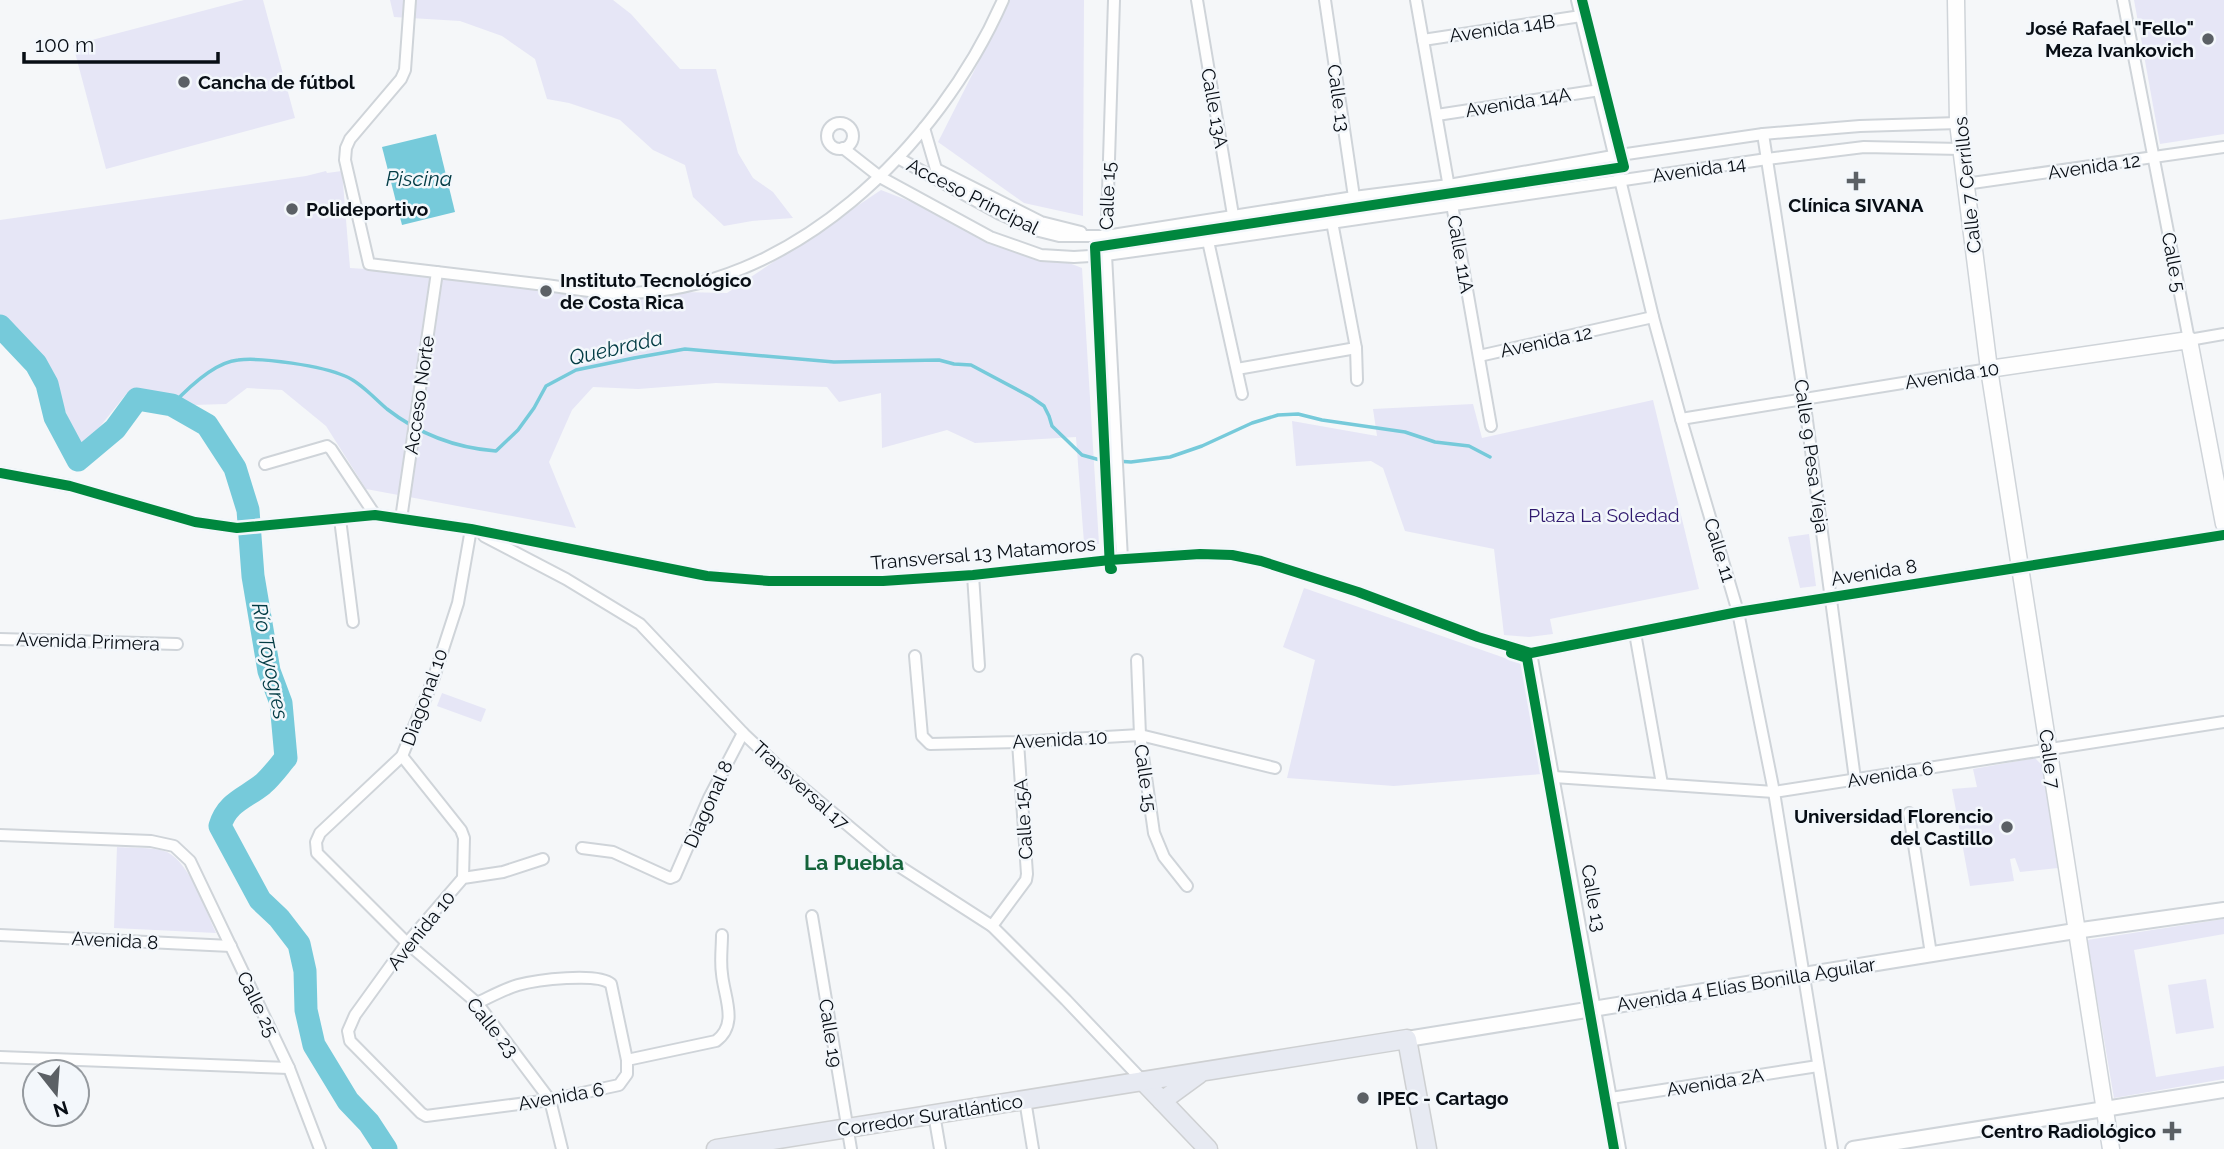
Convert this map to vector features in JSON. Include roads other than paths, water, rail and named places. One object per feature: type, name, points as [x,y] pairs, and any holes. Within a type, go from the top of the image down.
[{"type":"main road","name":"Calle 7 Cerrillos","points":[[1956,0],[1958,123],[1989,369]]},
{"type":"main road","name":"Avenida 10","points":[[1989,369],[2189,340]]},
{"type":"main road","name":"Calle 5","points":[[2189,340],[2224,524]]},
{"type":"main road","name":"Calle 7","points":[[1989,369],[2111,1149]]},
{"type":"main road","name":"Avenida 4 Elías Bonilla Aguilar","points":[[1143,1081],[1407,1039]]},
{"type":"main road","points":[[1407,1039],[1427,1149]]},
{"type":"main road","points":[[1162,1101],[1202,1071]]},
{"type":"main road","name":"Corredor Suratlántico","points":[[716,1149],[1143,1081]]},
{"type":"main road","name":"Transversal 17","points":[[1143,1081],[1208,1149]]},
{"type":"street","points":[[410,0],[405,71],[350,139],[346,148],[345,159],[369,264],[619,293],[687,286],[744,269],[779,252],[842,209],[880,177],[924,128],[947,98],[993,22],[1003,0]]},
{"type":"street","name":"Calle 15","points":[[1114,0],[1106,255],[1122,559]]},
{"type":"street","name":"Calle 13A","points":[[1197,0],[1233,215]]},
{"type":"street","name":"Calle 13","points":[[1325,0],[1354,197]]},
{"type":"street","name":"Calle 11A","points":[[1416,0],[1491,426]]},
{"type":"street","name":"Calle 11","points":[[1577,0],[1653,317],[1738,612],[1774,792],[1832,1149]]},
{"type":"street","name":"Calle 5","points":[[2123,0],[2189,340]]},
{"type":"street","name":"Avenida 14B","points":[[1423,40],[1581,16]]},
{"type":"street","name":"Avenida 14A","points":[[1437,116],[1600,90]]},
{"type":"street","name":"Avenida 14","points":[[1106,236],[1354,197],[1449,185],[1613,156],[1763,134],[1860,126],[1958,123]]},
{"type":"street","name":"Acceso Principal","points":[[924,128],[936,169],[1041,222],[1090,235]]},
{"type":"street","name":"Calle 9 Pesa Vieja","points":[[1763,134],[1804,398],[1855,779]]},
{"type":"street","name":"Avenida 14","points":[[1106,255],[1767,159],[1864,147],[1961,149]]},
{"type":"street","name":"Avenida 12","points":[[1965,184],[2224,147]]},
{"type":"street","name":"Acceso Principal","points":[[843,148],[880,177],[990,237],[1041,256],[1106,255]]},
{"type":"street","name":"Acceso Principal","points":[[898,158],[1000,214],[1039,231],[1059,236],[1106,236]]},
{"type":"street","points":[[1328,201],[1356,348],[1357,380]]},
{"type":"street","points":[[1208,241],[1242,394]]},
{"type":"street","name":"Acceso Norte","points":[[401,519],[437,272]]},
{"type":"street","name":"Avenida 12","points":[[1479,356],[1653,317]]},
{"type":"street","name":"Avenida 10","points":[[2189,340],[2224,334]]},
{"type":"street","points":[[1237,369],[1356,348]]},
{"type":"street","name":"Avenida 10","points":[[1681,419],[1989,369]]},
{"type":"street","points":[[265,464],[327,446],[375,515]]},
{"type":"street","name":"Transversal 13 Matamoros","points":[[0,474],[70,486],[195,522],[237,528],[375,515],[471,529],[707,576],[782,581],[883,581],[973,575],[1122,559],[1200,554],[1232,555],[1261,561],[1531,653]]},
{"type":"street","points":[[340,519],[353,622]]},
{"type":"street","name":"Transversal 17","points":[[471,529],[566,579],[640,624],[743,733],[856,834],[888,859],[992,926],[1143,1081]]},
{"type":"street","name":"Diagonal 10","points":[[320,833],[402,756],[433,680],[458,603],[471,529]]},
{"type":"street","name":"Avenida 8","points":[[1531,653],[1738,612],[2224,535]]},
{"type":"street","points":[[973,575],[979,666]]},
{"type":"street","points":[[1634,633],[1662,784]]},
{"type":"street","name":"Avenida Primera","points":[[0,639],[177,643]]},
{"type":"street","name":"Calle 13","points":[[1531,653],[1620,1149]]},
{"type":"street","name":"Avenida 10","points":[[915,656],[922,736],[930,744],[1140,735],[1276,768]]},
{"type":"street","name":"Calle 15","points":[[1137,660],[1140,735],[1154,833],[1164,858],[1187,886]]},
{"type":"street","name":"Avenida 6","points":[[1554,777],[1774,792],[2224,722]]},
{"type":"street","name":"Diagonal 8","points":[[582,848],[613,852],[670,878],[675,876],[709,798],[743,733]]},
{"type":"street","name":"Calle 15A","points":[[992,926],[1026,880],[1027,874],[1018,742]]},
{"type":"street","points":[[402,756],[461,830],[464,838],[463,878]]},
{"type":"street","points":[[1909,813],[1931,954]]},
{"type":"street","name":"Calle 23","points":[[320,833],[316,842],[317,853],[407,943],[477,1003],[550,1100],[562,1149]]},
{"type":"street","name":"Calle 25","points":[[0,835],[151,841],[174,846],[190,861],[289,1068],[320,1149]]},
{"type":"street","name":"Avenida 10","points":[[426,1116],[350,1041],[348,1031],[355,1015],[407,943],[463,878],[503,872],[543,859]]},
{"type":"street","name":"Avenida 4 Elías Bonilla Aguilar","points":[[1407,1039],[2076,931],[2224,910]]},
{"type":"street","name":"Calle 19","points":[[812,916],[851,1149]]},
{"type":"street","name":"Avenida 8","points":[[0,934],[230,946]]},
{"type":"street","points":[[477,1003],[517,985],[599,978],[611,984],[627,1060],[716,1041],[723,1036],[727,1028],[729,1010],[722,973],[722,935]]},
{"type":"street","points":[[0,1057],[289,1068]]},
{"type":"street","name":"Avenida 6","points":[[426,1116],[550,1100],[619,1085],[627,1074],[627,1060]]},
{"type":"street","name":"Avenida 2A","points":[[1611,1098],[1818,1066]]},
{"type":"street","points":[[1853,1149],[2224,1090]]},
{"type":"street","points":[[1025,1100],[1033,1149]]},
{"type":"street","points":[[934,1114],[940,1149]]},
{"type":"water","name":"Piscina","points":[[436,134],[455,212],[402,225],[382,147]]},
{"type":"waterway","name":"Río Toyogres","points":[[0,326],[36,364],[47,384],[55,417],[78,460],[115,429],[137,399],[172,405],[207,425],[235,468],[248,510],[253,576],[269,671],[281,703],[286,758],[263,784],[227,811],[220,826],[260,900],[279,918],[299,944],[305,971],[306,1010],[314,1045],[348,1101],[369,1123],[386,1149]]},
{"type":"waterway","name":"Quebrada","points":[[172,405],[202,377],[229,362],[249,359],[292,363],[335,372],[351,379],[399,418],[438,438],[467,447],[496,451],[518,430],[546,386],[576,370],[685,349],[834,362],[939,360],[971,365],[1044,406],[1052,426],[1082,455],[1100,460],[1131,462],[1170,457],[1252,423],[1278,415],[1298,414],[1405,432],[1435,442],[1469,446],[1490,457]]},
{"type":"place","name":"José Rafael \"Fello\" Meza Ivankovich","points":[[2208,39]]},
{"type":"place","name":"Cancha de fútbol","points":[[184,82]]},
{"type":"place","name":"Clínica SIVANA","points":[[1856,181]]},
{"type":"place","name":"Polideportivo","points":[[292,209]]},
{"type":"place","name":"Instituto Tecnológico de Costa Rica","points":[[546,291]]},
{"type":"place","name":"Universidad Florencio del Castillo","points":[[2007,827]]},
{"type":"place","name":"IPEC - Cartago","points":[[1363,1098]]},
{"type":"place","name":"Centro Radiológico","points":[[2172,1131]]},
{"type":"district","name":"La Puebla","points":[[854,863]]},
{"type":"park label","name":"Plaza La Soledad","points":[[1604,515]]}]
